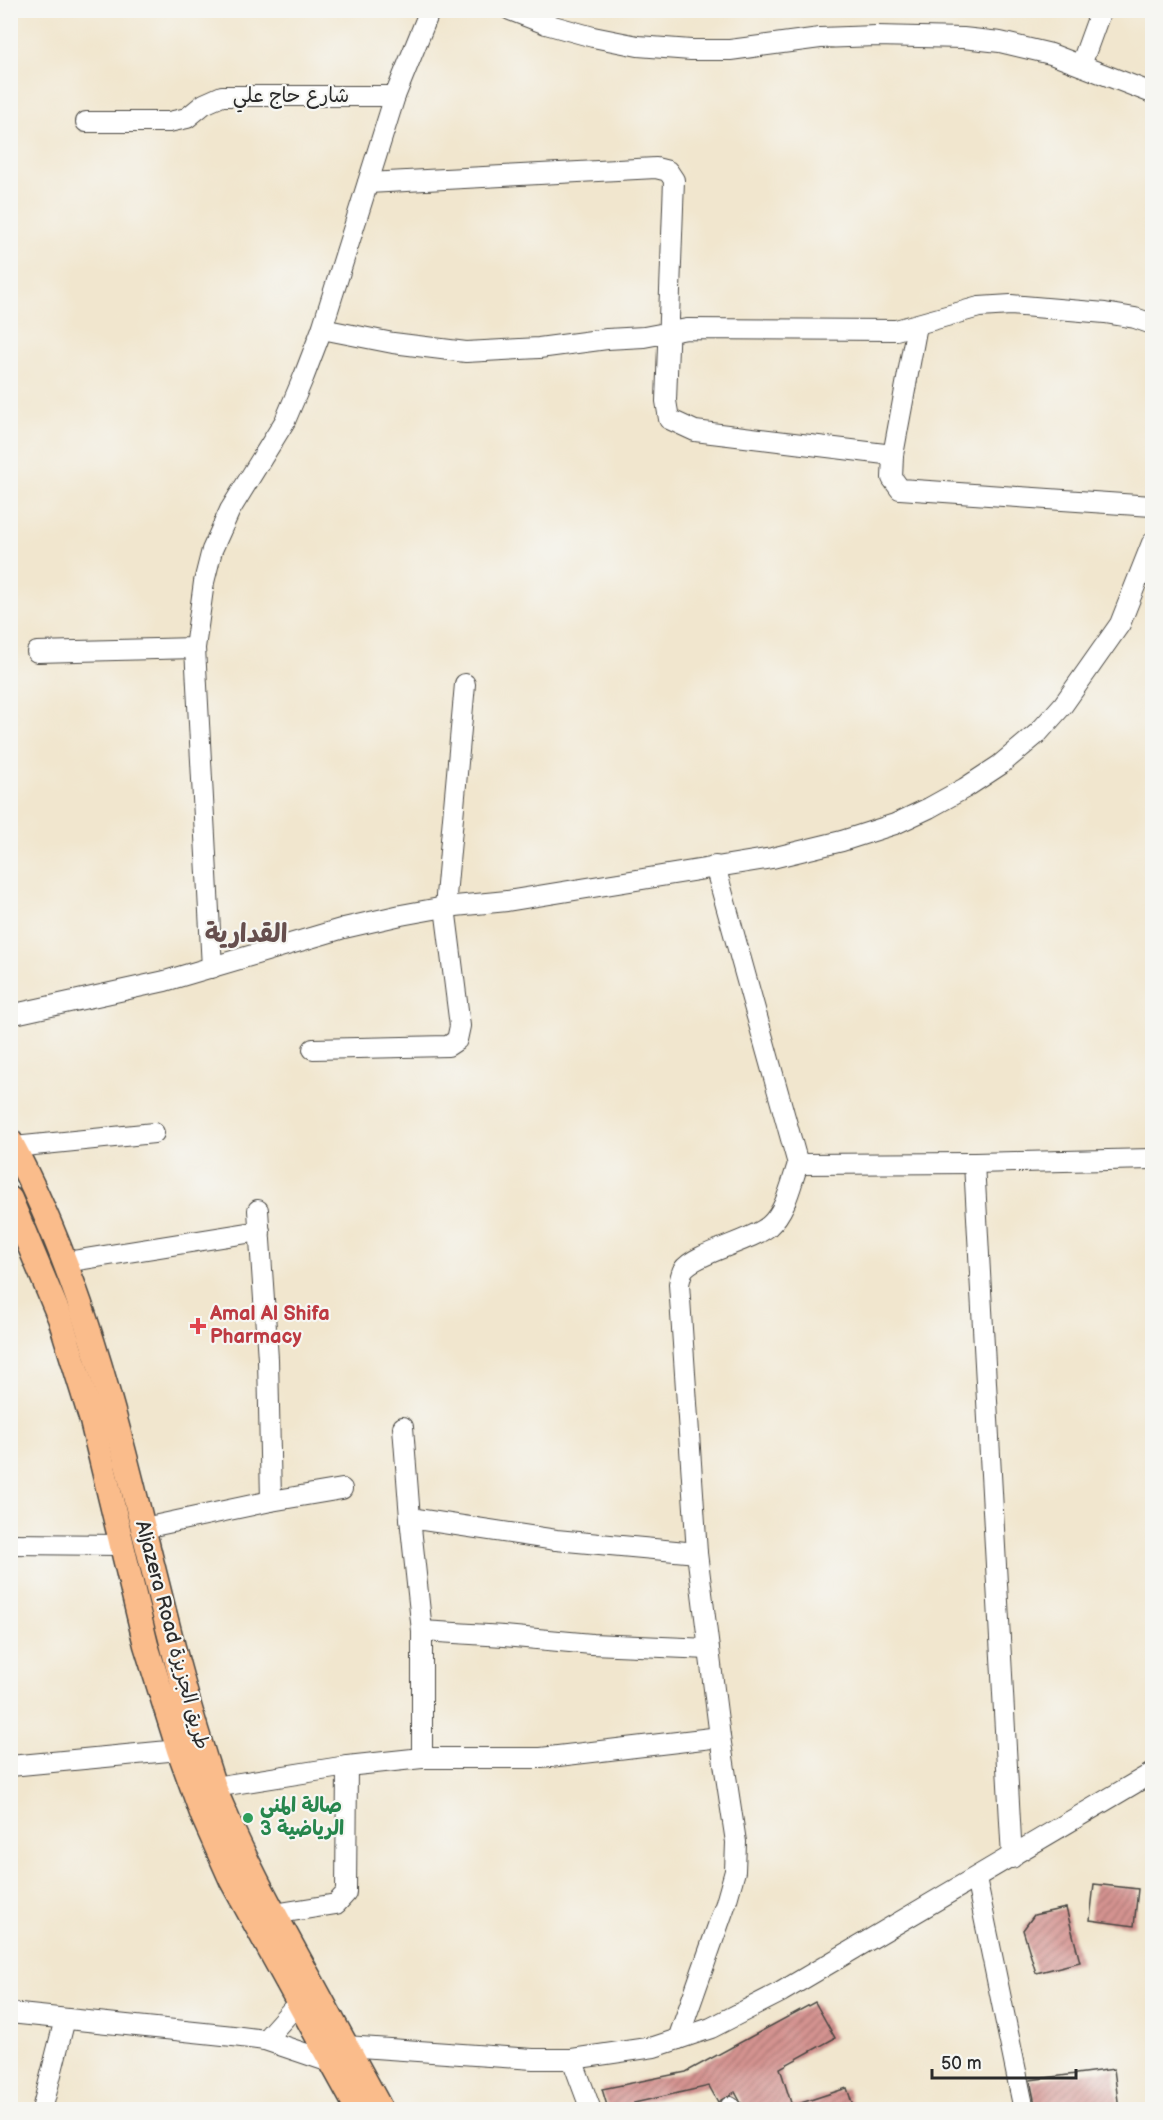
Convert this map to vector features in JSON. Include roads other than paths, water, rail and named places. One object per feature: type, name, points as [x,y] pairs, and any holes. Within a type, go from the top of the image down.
[{"type":"main road","name":"Aljazera Road طريق الجزيزة","points":[[12,1144],[39,1199],[66,1263],[115,1416],[186,1697],[214,1788],[246,1860],[274,1914],[358,2109]]},
{"type":"main road","name":"Aljazera Road طريق الجزيزة","points":[[10,1199],[60,1318],[92,1421],[146,1646],[203,1816],[232,1881],[298,2003],[334,2052],[381,2109]]},
{"type":"street","points":[[212,968],[195,648],[204,582],[212,550],[230,510],[285,421],[322,329],[357,225],[396,96],[430,10]]},
{"type":"street","points":[[510,10],[564,29],[638,46],[730,50],[820,38],[876,36],[963,38],[1000,42],[1052,54],[1152,93]]},
{"type":"street","points":[[1081,65],[1101,10]]},
{"type":"street","name":"شارع حاج علي","points":[[86,122],[169,122],[187,118],[204,104],[222,96],[396,96]]},
{"type":"street","points":[[368,183],[656,168],[668,171],[674,180],[666,400],[669,419],[694,431],[893,455]]},
{"type":"street","points":[[322,329],[393,343],[466,352],[539,348],[607,339],[644,337],[687,329],[896,330],[979,307],[1011,305],[1105,313],[1135,318],[1152,324]]},
{"type":"street","points":[[917,325],[893,455],[892,478],[900,489],[1152,506]]},
{"type":"street","points":[[10,1015],[165,981],[344,928],[400,915],[445,907],[507,901],[796,852],[842,841],[895,824],[929,808],[1000,765],[1038,733],[1103,651],[1120,624],[1152,543]]},
{"type":"street","points":[[37,652],[195,648]]},
{"type":"street","points":[[313,1049],[448,1046],[457,1040],[460,1026],[445,907],[465,684]]},
{"type":"street","points":[[678,2039],[726,1903],[735,1871],[736,1842],[720,1737],[697,1553],[679,1284],[682,1271],[693,1261],[754,1235],[769,1226],[782,1209],[798,1164],[715,866]]},
{"type":"street","points":[[12,1144],[154,1133]]},
{"type":"street","points":[[798,1164],[1152,1159]]},
{"type":"street","points":[[974,1163],[1012,1858]]},
{"type":"street","points":[[258,1210],[268,1359],[271,1501]]},
{"type":"street","points":[[66,1263],[260,1231]]},
{"type":"street","points":[[403,1427],[422,1631],[422,1758]]},
{"type":"street","points":[[144,1528],[271,1501],[342,1489]]},
{"type":"street","points":[[410,1518],[556,1540],[697,1553]]},
{"type":"street","points":[[10,1544],[121,1545]]},
{"type":"street","points":[[422,1631],[592,1644],[709,1649]]},
{"type":"street","points":[[214,1788],[347,1766],[422,1758],[541,1758],[720,1737]]},
{"type":"street","points":[[10,1766],[179,1750]]},
{"type":"street","points":[[274,1914],[336,1904],[346,1893],[347,1766]]},
{"type":"street","points":[[10,2013],[233,2036],[334,2052],[572,2059],[654,2047],[711,2028],[782,1992],[1012,1858],[1152,1773]]},
{"type":"street","points":[[976,1878],[1024,2109]]},
{"type":"street","points":[[265,2040],[298,2003]]},
{"type":"street","points":[[42,2109],[65,2019]]},
{"type":"street","points":[[572,2059],[591,2109]]},
{"type":"place","name":"Amal Al Shifa Pharmacy","points":[[198,1326]]},
{"type":"place","name":"صالة المنى الرياضية 3","points":[[248,1818]]},
{"type":"district","name":"القدارية","points":[[246,934]]}]
